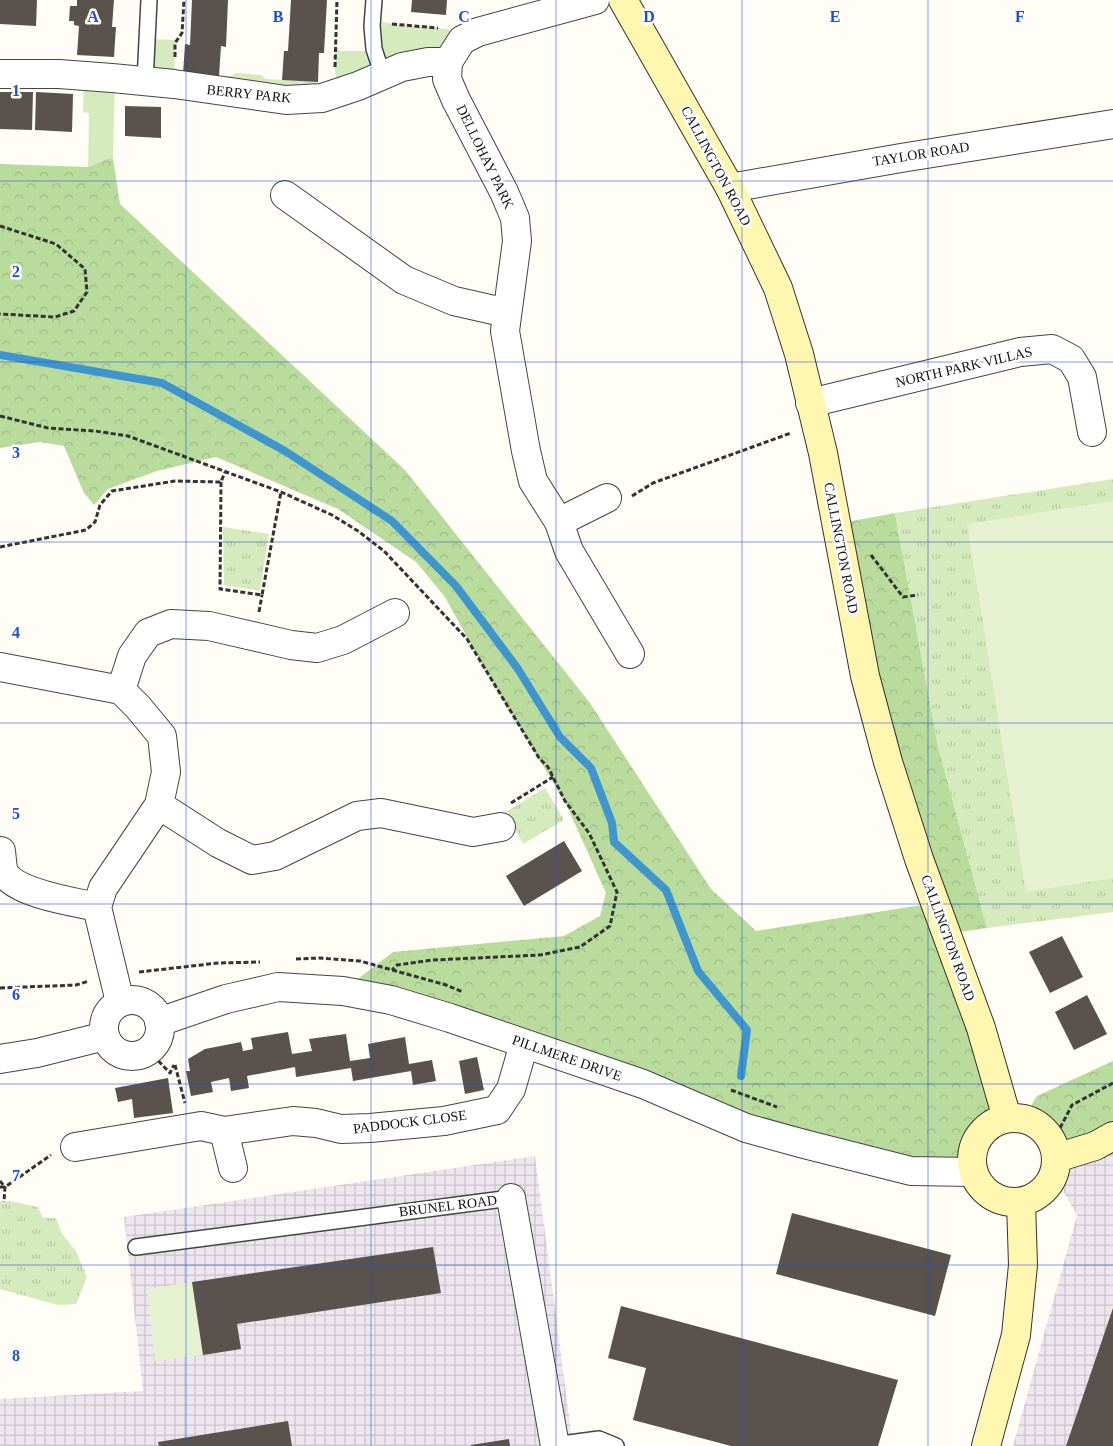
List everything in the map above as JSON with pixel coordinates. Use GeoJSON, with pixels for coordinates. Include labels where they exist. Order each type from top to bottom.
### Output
{"type":"FeatureCollection","features":[{"type":"Feature","properties":{"kind":"main road","name":"CALLINGTON ROAD"},"geometry":{"type":"LineString","coordinates":[[623,0],[730,188],[778,288],[799,354],[823,453],[866,676],[888,762],[919,859],[981,1028],[1007,1118]]}},
{"type":"Feature","properties":{"kind":"main road"},"geometry":{"type":"LineString","coordinates":[[1007,1118],[1023,1119],[1038,1125],[1055,1150],[1054,1175],[1045,1189],[1036,1196],[1021,1202],[1009,1202],[993,1198],[982,1190],[972,1172],[971,1155],[976,1139],[990,1124],[1007,1118]]}},
{"type":"Feature","properties":{"kind":"main road"},"geometry":{"type":"LineString","coordinates":[[1055,1150],[1096,1146],[1113,1136]]}},
{"type":"Feature","properties":{"kind":"main road"},"geometry":{"type":"LineString","coordinates":[[986,1446],[1016,1335],[1023,1265],[1021,1202]]}},
{"type":"Feature","properties":{"kind":"street","name":"BERRY PARK"},"geometry":{"type":"LineString","coordinates":[[0,74],[59,74],[174,84],[286,100],[322,98],[383,76],[402,67],[428,62],[455,51],[478,32],[594,0]]}},
{"type":"Feature","properties":{"kind":"street","name":"DELLOHAY PARK"},"geometry":{"type":"LineString","coordinates":[[455,51],[447,79],[504,192],[515,218],[517,241],[505,331],[526,451],[533,480],[559,522],[569,551],[630,654]]}},
{"type":"Feature","properties":{"kind":"street","name":"TAYLOR ROAD"},"geometry":{"type":"LineString","coordinates":[[730,188],[920,154],[1113,124]]}},
{"type":"Feature","properties":{"kind":"street"},"geometry":{"type":"LineString","coordinates":[[285,195],[404,280],[454,302],[507,313]]}},
{"type":"Feature","properties":{"kind":"street","name":"NORTH PARK VILLAS"},"geometry":{"type":"LineString","coordinates":[[813,414],[1020,352],[1052,348],[1071,359],[1082,377],[1092,432]]}},
{"type":"Feature","properties":{"kind":"street"},"geometry":{"type":"LineString","coordinates":[[559,522],[607,498]]}},
{"type":"Feature","properties":{"kind":"street"},"geometry":{"type":"LineString","coordinates":[[121,690],[132,656],[148,633],[171,624],[209,626],[292,645],[317,648],[343,640],[395,613]]}},
{"type":"Feature","properties":{"kind":"street"},"geometry":{"type":"LineString","coordinates":[[0,667],[121,690],[162,736],[166,772],[159,805],[103,888],[97,907],[120,1002]]}},
{"type":"Feature","properties":{"kind":"street"},"geometry":{"type":"LineString","coordinates":[[159,805],[218,844],[252,860],[276,856],[357,816],[381,814],[472,832],[501,827]]}},
{"type":"Feature","properties":{"kind":"street"},"geometry":{"type":"LineString","coordinates":[[0,849],[6,884],[17,884],[41,895],[97,907]]}},
{"type":"Feature","properties":{"kind":"street","name":"PILLMERE DRIVE"},"geometry":{"type":"LineString","coordinates":[[160,1022],[226,999],[278,987],[343,990],[391,1000],[450,1018],[643,1084],[754,1131],[911,1170],[972,1172]]}},
{"type":"Feature","properties":{"kind":"street"},"geometry":{"type":"LineString","coordinates":[[136,1000],[148,1005],[153,1009],[160,1022],[159,1036],[153,1046],[137,1055],[128,1056],[119,1053],[110,1045],[105,1036],[104,1024],[106,1016],[113,1006],[120,1002],[136,1000]]}},
{"type":"Feature","properties":{"kind":"street"},"geometry":{"type":"LineString","coordinates":[[0,1059],[37,1053],[105,1036]]}},
{"type":"Feature","properties":{"kind":"street","name":"PADDOCK CLOSE"},"geometry":{"type":"LineString","coordinates":[[75,1147],[201,1126],[224,1131],[293,1122],[316,1123],[341,1129],[370,1128],[444,1121],[497,1110],[511,1089],[524,1044]]}},
{"type":"Feature","properties":{"kind":"street"},"geometry":{"type":"LineString","coordinates":[[224,1131],[233,1168]]}},
{"type":"Feature","properties":{"kind":"street","name":"BRUNEL ROAD"},"geometry":{"type":"LineString","coordinates":[[511,1198],[554,1445]]}},
{"type":"Feature","properties":{"kind":"lane"},"geometry":{"type":"LineString","coordinates":[[145,82],[149,0]]}},
{"type":"Feature","properties":{"kind":"lane"},"geometry":{"type":"LineString","coordinates":[[374,0],[372,20],[374,49],[383,76]]}},
{"type":"Feature","properties":{"kind":"lane","name":"BRUNEL ROAD"},"geometry":{"type":"LineString","coordinates":[[136,1247],[511,1198]]}},
{"type":"Feature","properties":{"kind":"lane"},"geometry":{"type":"LineString","coordinates":[[554,1445],[599,1439],[616,1446]]}},
{"type":"Feature","properties":{"kind":"path"},"geometry":{"type":"LineString","coordinates":[[174,84],[175,43],[182,33],[184,0]]}},
{"type":"Feature","properties":{"kind":"path"},"geometry":{"type":"LineString","coordinates":[[336,0],[335,69],[338,92]]}},
{"type":"Feature","properties":{"kind":"path"},"geometry":{"type":"LineString","coordinates":[[372,20],[398,25],[448,29],[455,51]]}},
{"type":"Feature","properties":{"kind":"path"},"geometry":{"type":"LineString","coordinates":[[0,226],[56,244],[85,269],[88,292],[74,311],[55,318],[0,314]]}},
{"type":"Feature","properties":{"kind":"path"},"geometry":{"type":"LineString","coordinates":[[607,498],[622,502],[653,483],[813,414]]}},
{"type":"Feature","properties":{"kind":"path"},"geometry":{"type":"LineString","coordinates":[[0,416],[48,428],[95,431],[128,436],[281,492],[332,515],[358,531],[384,551],[467,639],[539,758],[548,767],[565,802],[589,833],[617,892],[610,926],[580,947],[540,955],[433,960],[397,965],[392,970]]}},
{"type":"Feature","properties":{"kind":"path"},"geometry":{"type":"LineString","coordinates":[[225,472],[221,482],[220,589],[262,595],[281,492]]}},
{"type":"Feature","properties":{"kind":"path"},"geometry":{"type":"LineString","coordinates":[[0,547],[86,530],[95,522],[100,505],[112,490],[175,481],[221,482]]}},
{"type":"Feature","properties":{"kind":"path"},"geometry":{"type":"LineString","coordinates":[[839,539],[857,537],[903,597],[918,595]]}},
{"type":"Feature","properties":{"kind":"path"},"geometry":{"type":"LineString","coordinates":[[501,827],[503,808],[553,777]]}},
{"type":"Feature","properties":{"kind":"path"},"geometry":{"type":"LineString","coordinates":[[0,988],[76,984],[114,976]]}},
{"type":"Feature","properties":{"kind":"path"},"geometry":{"type":"LineString","coordinates":[[148,1050],[170,1073],[175,1065],[191,1128]]}},
{"type":"Feature","properties":{"kind":"path"},"geometry":{"type":"LineString","coordinates":[[1055,1150],[1072,1105],[1113,1083]]}},
{"type":"Feature","properties":{"kind":"path"},"geometry":{"type":"LineString","coordinates":[[0,1187],[5,1187],[56,1151],[75,1147]]}},
{"type":"Feature","properties":{"kind":"path"},"geometry":{"type":"LineString","coordinates":[[0,1181],[5,1187],[4,1202]]}},
{"type":"Feature","properties":{"kind":"shaded area"},"geometry":{"type":"Polygon","coordinates":[[[1113,1136],[1113,1446],[1013,1446],[1077,1215],[1054,1175],[1056,1158],[1113,1136]]]}},
{"type":"Feature","properties":{"kind":"shaded area"},"geometry":{"type":"Polygon","coordinates":[[[535,1156],[573,1446],[0,1446],[0,1399],[143,1391],[124,1217],[535,1156]]]}},
{"type":"Feature","properties":{"kind":"green space"},"geometry":{"type":"Polygon","coordinates":[[[372,20],[398,25],[448,29],[462,40],[338,92],[335,46],[340,51],[374,51],[372,20]]]}},
{"type":"Feature","properties":{"kind":"green space"},"geometry":{"type":"Polygon","coordinates":[[[147,39],[177,40],[175,43],[174,84],[145,82],[147,39]]]}},
{"type":"Feature","properties":{"kind":"green space"},"geometry":{"type":"Polygon","coordinates":[[[236,73],[261,75],[266,79],[318,82],[313,85],[273,86],[219,76],[231,76],[236,73]]]}},
{"type":"Feature","properties":{"kind":"green space"},"geometry":{"type":"Polygon","coordinates":[[[84,76],[115,79],[113,159],[107,159],[88,167],[89,113],[83,112],[84,76]]]}},
{"type":"Feature","properties":{"kind":"green space"},"geometry":{"type":"Polygon","coordinates":[[[107,159],[113,159],[120,204],[405,470],[590,703],[711,889],[756,931],[935,903],[836,524],[895,513],[938,746],[987,928],[946,934],[1007,1118],[989,1126],[978,1137],[972,1152],[972,1172],[911,1171],[355,981],[393,952],[564,936],[600,916],[606,893],[565,802],[485,670],[445,597],[416,562],[338,509],[216,457],[157,471],[108,489],[94,505],[84,493],[64,446],[40,442],[0,448],[0,164],[88,167],[107,159]]]}},
{"type":"Feature","properties":{"kind":"green space"},"geometry":{"type":"Polygon","coordinates":[[[1113,479],[1113,912],[987,928],[938,746],[895,513],[1113,479]]]}},
{"type":"Feature","properties":{"kind":"green space"},"geometry":{"type":"Polygon","coordinates":[[[1113,501],[1113,878],[1026,892],[967,524],[1113,501]]]}},
{"type":"Feature","properties":{"kind":"green space"},"geometry":{"type":"Polygon","coordinates":[[[223,527],[269,534],[260,591],[224,585],[223,527]]]}},
{"type":"Feature","properties":{"kind":"green space"},"geometry":{"type":"Polygon","coordinates":[[[545,788],[564,820],[523,844],[507,811],[545,788]]]}},
{"type":"Feature","properties":{"kind":"green space"},"geometry":{"type":"Polygon","coordinates":[[[1113,1061],[1113,1136],[1056,1158],[1052,1143],[1046,1133],[1023,1119],[1037,1096],[1113,1061]]]}},
{"type":"Feature","properties":{"kind":"green space"},"geometry":{"type":"Polygon","coordinates":[[[9,1201],[38,1207],[43,1218],[56,1218],[62,1234],[76,1251],[87,1277],[76,1304],[58,1305],[0,1289],[0,1202],[9,1201]]]}},
{"type":"Feature","properties":{"kind":"green space"},"geometry":{"type":"Polygon","coordinates":[[[192,1282],[203,1355],[155,1361],[147,1289],[192,1282]]]}},
{"type":"Feature","properties":{"kind":"building"},"geometry":{"type":"Polygon","coordinates":[[[0,0],[37,0],[36,26],[0,24],[0,0]]]}},
{"type":"Feature","properties":{"kind":"building"},"geometry":{"type":"Polygon","coordinates":[[[77,0],[114,0],[112,27],[116,27],[114,57],[77,55],[79,26],[74,25],[74,21],[69,21],[70,6],[77,6],[77,0]]]}},
{"type":"Feature","properties":{"kind":"building"},"geometry":{"type":"Polygon","coordinates":[[[192,0],[228,0],[226,47],[221,46],[219,76],[183,74],[185,44],[190,45],[192,0]]]}},
{"type":"Feature","properties":{"kind":"building"},"geometry":{"type":"Polygon","coordinates":[[[291,0],[327,0],[324,53],[319,53],[318,82],[282,80],[284,51],[288,51],[291,0]]]}},
{"type":"Feature","properties":{"kind":"building"},"geometry":{"type":"Polygon","coordinates":[[[412,0],[447,0],[446,15],[411,12],[412,0]]]}},
{"type":"Feature","properties":{"kind":"building"},"geometry":{"type":"Polygon","coordinates":[[[0,92],[33,92],[32,130],[0,129],[0,92]]]}},
{"type":"Feature","properties":{"kind":"building"},"geometry":{"type":"Polygon","coordinates":[[[36,92],[73,94],[72,132],[35,130],[36,92]]]}},
{"type":"Feature","properties":{"kind":"building"},"geometry":{"type":"Polygon","coordinates":[[[125,106],[161,107],[161,138],[125,136],[125,106]]]}},
{"type":"Feature","properties":{"kind":"building"},"geometry":{"type":"Polygon","coordinates":[[[564,841],[582,871],[524,906],[506,876],[564,841]]]}},
{"type":"Feature","properties":{"kind":"building"},"geometry":{"type":"Polygon","coordinates":[[[1062,936],[1083,977],[1050,993],[1029,952],[1062,936]]]}},
{"type":"Feature","properties":{"kind":"building"},"geometry":{"type":"Polygon","coordinates":[[[1087,995],[1107,1034],[1074,1050],[1055,1012],[1087,995]]]}},
{"type":"Feature","properties":{"kind":"building"},"geometry":{"type":"Polygon","coordinates":[[[288,1032],[292,1054],[312,1051],[309,1039],[346,1034],[350,1061],[370,1058],[368,1044],[405,1037],[409,1064],[432,1060],[436,1081],[413,1085],[411,1071],[353,1081],[351,1068],[296,1077],[295,1067],[247,1076],[249,1088],[231,1091],[229,1078],[211,1082],[213,1092],[191,1096],[186,1071],[190,1071],[188,1059],[205,1049],[241,1042],[243,1051],[253,1049],[251,1038],[288,1032]]]}},
{"type":"Feature","properties":{"kind":"building"},"geometry":{"type":"Polygon","coordinates":[[[477,1057],[484,1090],[465,1094],[459,1061],[477,1057]]]}},
{"type":"Feature","properties":{"kind":"building"},"geometry":{"type":"Polygon","coordinates":[[[168,1078],[173,1113],[134,1118],[132,1099],[118,1102],[115,1088],[168,1078]]]}},
{"type":"Feature","properties":{"kind":"building"},"geometry":{"type":"Polygon","coordinates":[[[792,1213],[951,1255],[935,1316],[776,1274],[792,1213]]]}},
{"type":"Feature","properties":{"kind":"building"},"geometry":{"type":"Polygon","coordinates":[[[433,1247],[441,1293],[237,1324],[241,1349],[203,1355],[192,1282],[433,1247]]]}},
{"type":"Feature","properties":{"kind":"building"},"geometry":{"type":"Polygon","coordinates":[[[621,1306],[898,1380],[878,1446],[731,1446],[633,1420],[646,1368],[608,1358],[621,1306]]]}},
{"type":"Feature","properties":{"kind":"building"},"geometry":{"type":"Polygon","coordinates":[[[1113,1308],[1113,1446],[1066,1446],[1113,1308]]]}},
{"type":"Feature","properties":{"kind":"building"},"geometry":{"type":"Polygon","coordinates":[[[288,1421],[292,1446],[159,1446],[158,1442],[288,1421]]]}},
{"type":"Feature","properties":{"kind":"building"},"geometry":{"type":"Polygon","coordinates":[[[509,1439],[510,1446],[471,1446],[471,1445],[509,1439]]]}},
{"type":"Feature","properties":{"kind":"waterway"},"geometry":{"type":"LineString","coordinates":[[0,355],[162,383],[285,451],[392,521],[456,586],[518,669],[560,737],[591,768],[612,823],[614,842],[666,890],[698,971],[747,1030],[741,1076]]}}]}
